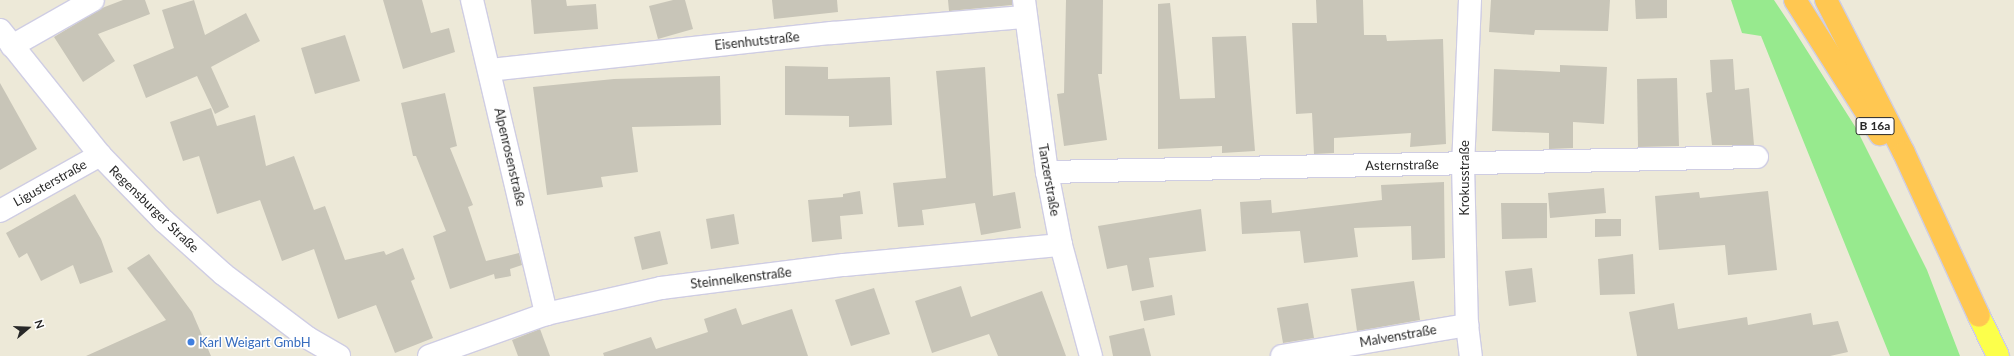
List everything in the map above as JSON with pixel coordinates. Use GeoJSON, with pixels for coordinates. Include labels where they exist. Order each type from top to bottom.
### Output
{"type":"FeatureCollection","features":[{"type":"Feature","properties":{"kind":"highway","name":"B 16a"},"geometry":{"type":"LineString","coordinates":[[1795,0],[1893,156],[1950,256]]}},
{"type":"Feature","properties":{"kind":"highway","name":"B 16a"},"geometry":{"type":"LineString","coordinates":[[1819,0],[1852,51],[1904,153],[1950,256],[1979,316]]}},
{"type":"Feature","properties":{"kind":"highway"},"geometry":{"type":"LineString","coordinates":[[1826,0],[1852,51]]}},
{"type":"Feature","properties":{"kind":"main road","name":"B 16a"},"geometry":{"type":"LineString","coordinates":[[1979,316],[1998,356]]}},
{"type":"Feature","properties":{"kind":"street"},"geometry":{"type":"LineString","coordinates":[[6,38],[93,0]]}},
{"type":"Feature","properties":{"kind":"street","name":"Alpenrosenstraße"},"geometry":{"type":"LineString","coordinates":[[472,0],[490,70],[546,314]]}},
{"type":"Feature","properties":{"kind":"street","name":"Krokusstraße"},"geometry":{"type":"LineString","coordinates":[[1470,0],[1463,164],[1467,325],[1472,356]]}},
{"type":"Feature","properties":{"kind":"street","name":"Eisenhutstraße"},"geometry":{"type":"LineString","coordinates":[[490,70],[832,33],[1024,8]]}},
{"type":"Feature","properties":{"kind":"street","name":"Tanzerstraße"},"geometry":{"type":"LineString","coordinates":[[1024,8],[1047,172],[1061,245],[1091,356]]}},
{"type":"Feature","properties":{"kind":"street","name":"Regensburger Straße"},"geometry":{"type":"LineString","coordinates":[[6,38],[100,155],[223,274],[308,338],[339,356]]}},
{"type":"Feature","properties":{"kind":"street","name":"Ligusterstraße"},"geometry":{"type":"LineString","coordinates":[[0,211],[100,155]]}},
{"type":"Feature","properties":{"kind":"street","name":"Asternstraße"},"geometry":{"type":"LineString","coordinates":[[1047,172],[1757,157]]}},
{"type":"Feature","properties":{"kind":"street","name":"Steinnelkenstraße"},"geometry":{"type":"LineString","coordinates":[[429,356],[546,314],[661,288],[844,265],[1061,245]]}},
{"type":"Feature","properties":{"kind":"street","name":"Malvenstraße"},"geometry":{"type":"LineString","coordinates":[[1282,356],[1467,325]]}},
{"type":"Feature","properties":{"kind":"green space"},"geometry":{"type":"Polygon","coordinates":[[[1731,0],[1774,0],[1792,27],[1856,128],[1927,270],[1960,356],[1890,356],[1761,36],[1742,33],[1731,0]]]}},
{"type":"Feature","properties":{"kind":"building"},"geometry":{"type":"Polygon","coordinates":[[[123,0],[145,0],[150,14],[98,34],[115,61],[83,82],[54,37],[102,8],[123,0]]]}},
{"type":"Feature","properties":{"kind":"building"},"geometry":{"type":"Polygon","coordinates":[[[194,0],[205,35],[246,13],[260,41],[211,67],[229,107],[215,114],[197,76],[146,98],[133,65],[174,48],[162,10],[194,0]]]}},
{"type":"Feature","properties":{"kind":"building"},"geometry":{"type":"Polygon","coordinates":[[[383,0],[422,0],[431,33],[449,28],[455,52],[403,69],[383,0]]]}},
{"type":"Feature","properties":{"kind":"building"},"geometry":{"type":"Polygon","coordinates":[[[531,0],[566,0],[567,6],[596,4],[598,29],[534,34],[531,0]]]}},
{"type":"Feature","properties":{"kind":"building"},"geometry":{"type":"Polygon","coordinates":[[[673,0],[685,0],[693,29],[658,39],[649,6],[673,0]]]}},
{"type":"Feature","properties":{"kind":"building"},"geometry":{"type":"Polygon","coordinates":[[[772,0],[837,0],[838,12],[774,19],[772,0]]]}},
{"type":"Feature","properties":{"kind":"building"},"geometry":{"type":"Polygon","coordinates":[[[948,0],[1012,0],[1012,5],[949,11],[948,0]]]}},
{"type":"Feature","properties":{"kind":"building"},"geometry":{"type":"Polygon","coordinates":[[[1066,0],[1103,0],[1102,74],[1098,74],[1107,140],[1064,146],[1057,94],[1064,93],[1066,0]]]}},
{"type":"Feature","properties":{"kind":"building"},"geometry":{"type":"Polygon","coordinates":[[[1316,0],[1363,0],[1364,35],[1386,35],[1387,41],[1443,39],[1446,144],[1410,147],[1411,133],[1334,138],[1334,153],[1314,154],[1312,113],[1296,114],[1292,23],[1317,23],[1316,0]]]}},
{"type":"Feature","properties":{"kind":"building"},"geometry":{"type":"Polygon","coordinates":[[[1491,0],[1610,0],[1608,31],[1535,30],[1534,35],[1489,32],[1491,0]]]}},
{"type":"Feature","properties":{"kind":"building"},"geometry":{"type":"Polygon","coordinates":[[[1635,0],[1667,0],[1667,18],[1636,19],[1635,0]]]}},
{"type":"Feature","properties":{"kind":"building"},"geometry":{"type":"Polygon","coordinates":[[[1170,3],[1180,99],[1215,98],[1212,37],[1246,36],[1255,151],[1222,153],[1222,146],[1158,149],[1158,4],[1170,3]]]}},
{"type":"Feature","properties":{"kind":"building"},"geometry":{"type":"Polygon","coordinates":[[[345,35],[360,81],[315,94],[301,48],[345,35]]]}},
{"type":"Feature","properties":{"kind":"building"},"geometry":{"type":"Polygon","coordinates":[[[1733,59],[1735,90],[1749,88],[1754,145],[1712,145],[1706,93],[1712,92],[1710,60],[1733,59]]]}},
{"type":"Feature","properties":{"kind":"building"},"geometry":{"type":"Polygon","coordinates":[[[1560,65],[1607,67],[1604,124],[1573,122],[1573,148],[1549,149],[1549,133],[1492,131],[1494,69],[1560,72],[1560,65]]]}},
{"type":"Feature","properties":{"kind":"building"},"geometry":{"type":"Polygon","coordinates":[[[785,66],[828,67],[828,79],[890,77],[892,125],[849,127],[849,116],[785,115],[785,66]]]}},
{"type":"Feature","properties":{"kind":"building"},"geometry":{"type":"Polygon","coordinates":[[[985,67],[993,196],[1015,192],[1021,228],[981,235],[975,203],[922,210],[924,225],[898,227],[893,183],[946,178],[936,71],[985,67]]]}},
{"type":"Feature","properties":{"kind":"building"},"geometry":{"type":"Polygon","coordinates":[[[720,76],[721,125],[632,127],[638,172],[601,177],[603,187],[547,195],[533,87],[614,79],[720,76]]]}},
{"type":"Feature","properties":{"kind":"building"},"geometry":{"type":"Polygon","coordinates":[[[1677,78],[1679,146],[1638,147],[1637,79],[1677,78]]]}},
{"type":"Feature","properties":{"kind":"building"},"geometry":{"type":"Polygon","coordinates":[[[0,83],[37,149],[0,170],[0,83]]]}},
{"type":"Feature","properties":{"kind":"building"},"geometry":{"type":"Polygon","coordinates":[[[445,93],[457,146],[450,148],[473,205],[468,207],[486,261],[519,253],[522,265],[510,269],[511,276],[495,279],[494,274],[450,289],[433,236],[446,231],[416,156],[413,156],[401,103],[445,93]]]}},
{"type":"Feature","properties":{"kind":"building"},"geometry":{"type":"Polygon","coordinates":[[[211,108],[217,126],[255,115],[266,166],[294,156],[314,210],[325,206],[345,260],[384,251],[386,255],[403,248],[415,279],[411,281],[433,338],[395,353],[376,305],[338,319],[314,249],[282,261],[260,200],[217,214],[199,156],[183,161],[170,122],[211,108]]]}},
{"type":"Feature","properties":{"kind":"building"},"geometry":{"type":"Polygon","coordinates":[[[1444,182],[1445,258],[1412,260],[1411,226],[1354,228],[1358,257],[1304,263],[1300,231],[1242,234],[1240,202],[1271,200],[1272,213],[1382,200],[1381,185],[1444,182]]]}},
{"type":"Feature","properties":{"kind":"building"},"geometry":{"type":"Polygon","coordinates":[[[1604,188],[1606,213],[1550,218],[1548,193],[1604,188]]]}},
{"type":"Feature","properties":{"kind":"building"},"geometry":{"type":"Polygon","coordinates":[[[860,191],[863,214],[840,216],[842,239],[812,242],[808,200],[843,197],[843,194],[860,191]]]}},
{"type":"Feature","properties":{"kind":"building"},"geometry":{"type":"Polygon","coordinates":[[[1768,191],[1777,270],[1728,275],[1725,245],[1659,250],[1655,196],[1699,192],[1700,198],[1768,191]]]}},
{"type":"Feature","properties":{"kind":"building"},"geometry":{"type":"Polygon","coordinates":[[[75,194],[101,239],[113,272],[80,284],[73,265],[41,281],[27,253],[19,258],[6,233],[75,194]]]}},
{"type":"Feature","properties":{"kind":"building"},"geometry":{"type":"Polygon","coordinates":[[[1501,203],[1547,203],[1547,238],[1502,239],[1501,203]]]}},
{"type":"Feature","properties":{"kind":"building"},"geometry":{"type":"Polygon","coordinates":[[[1201,209],[1206,251],[1149,258],[1154,287],[1132,291],[1127,265],[1107,269],[1098,226],[1201,209]]]}},
{"type":"Feature","properties":{"kind":"building"},"geometry":{"type":"Polygon","coordinates":[[[734,214],[739,244],[711,249],[706,219],[734,214]]]}},
{"type":"Feature","properties":{"kind":"building"},"geometry":{"type":"Polygon","coordinates":[[[1595,219],[1621,219],[1621,236],[1595,237],[1595,219]]]}},
{"type":"Feature","properties":{"kind":"building"},"geometry":{"type":"Polygon","coordinates":[[[660,231],[668,264],[642,270],[634,237],[660,231]]]}},
{"type":"Feature","properties":{"kind":"building"},"geometry":{"type":"Polygon","coordinates":[[[149,254],[192,312],[211,356],[86,356],[166,320],[127,268],[149,254]]]}},
{"type":"Feature","properties":{"kind":"building"},"geometry":{"type":"Polygon","coordinates":[[[1633,254],[1635,294],[1600,295],[1598,259],[1633,254]]]}},
{"type":"Feature","properties":{"kind":"building"},"geometry":{"type":"Polygon","coordinates":[[[1532,268],[1536,302],[1509,306],[1505,271],[1532,268]]]}},
{"type":"Feature","properties":{"kind":"building"},"geometry":{"type":"Polygon","coordinates":[[[1414,281],[1420,320],[1357,331],[1351,289],[1414,281]]]}},
{"type":"Feature","properties":{"kind":"building"},"geometry":{"type":"Polygon","coordinates":[[[961,286],[971,317],[1042,291],[1066,356],[998,356],[989,334],[932,353],[915,301],[961,286]]]}},
{"type":"Feature","properties":{"kind":"building"},"geometry":{"type":"Polygon","coordinates":[[[874,288],[890,334],[851,346],[835,300],[874,288]]]}},
{"type":"Feature","properties":{"kind":"building"},"geometry":{"type":"Polygon","coordinates":[[[1172,295],[1175,315],[1144,321],[1140,301],[1172,295]]]}},
{"type":"Feature","properties":{"kind":"building"},"geometry":{"type":"Polygon","coordinates":[[[1308,303],[1314,338],[1283,343],[1277,308],[1308,303]]]}},
{"type":"Feature","properties":{"kind":"building"},"geometry":{"type":"Polygon","coordinates":[[[1674,303],[1678,329],[1747,317],[1748,325],[1811,313],[1813,325],[1838,321],[1848,352],[1830,356],[1637,356],[1629,312],[1674,303]]]}},
{"type":"Feature","properties":{"kind":"building"},"geometry":{"type":"Polygon","coordinates":[[[736,308],[742,325],[792,309],[808,356],[604,356],[603,353],[651,337],[656,349],[708,332],[704,319],[736,308]]]}},
{"type":"Feature","properties":{"kind":"building"},"geometry":{"type":"Polygon","coordinates":[[[1144,328],[1151,356],[1113,356],[1109,336],[1144,328]]]}},
{"type":"Feature","properties":{"kind":"building"},"geometry":{"type":"Polygon","coordinates":[[[540,329],[550,356],[518,356],[512,340],[540,329]]]}},
{"type":"Feature","properties":{"kind":"place","name":"Karl Weigart GmbH"},"geometry":{"type":"Point","coordinates":[191,342]}}]}
